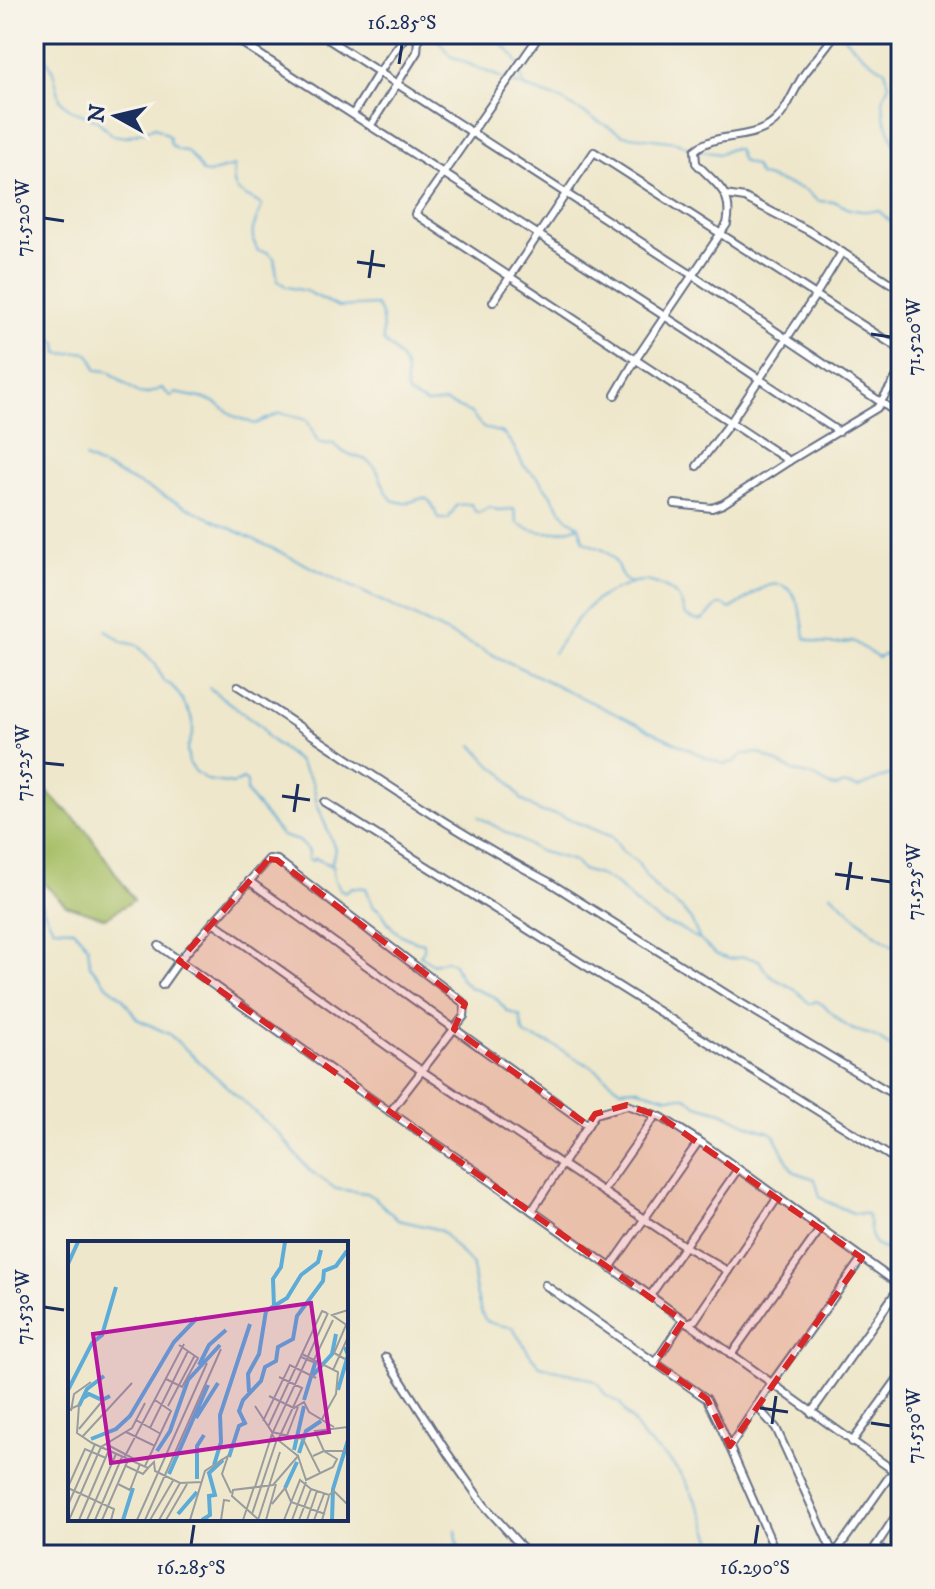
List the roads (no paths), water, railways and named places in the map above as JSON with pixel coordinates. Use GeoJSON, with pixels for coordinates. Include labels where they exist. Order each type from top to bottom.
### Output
{"type":"FeatureCollection","features":[{"type":"Feature","properties":{"kind":"street"},"geometry":{"type":"LineString","coordinates":[[228,34],[759,377],[839,432]]}},
{"type":"Feature","properties":{"kind":"street"},"geometry":{"type":"LineString","coordinates":[[320,34],[692,275],[897,413],[901,407]]}},
{"type":"Feature","properties":{"kind":"street"},"geometry":{"type":"LineString","coordinates":[[353,114],[408,34],[418,40],[417,52],[371,125]]}},
{"type":"Feature","properties":{"kind":"street"},"geometry":{"type":"LineString","coordinates":[[615,395],[727,224],[730,205],[713,179],[696,163],[695,150],[711,141],[745,136],[774,123],[805,72],[835,34]]}},
{"type":"Feature","properties":{"kind":"street"},"geometry":{"type":"LineString","coordinates":[[539,36],[415,214],[789,461]]}},
{"type":"Feature","properties":{"kind":"street"},"geometry":{"type":"LineString","coordinates":[[493,302],[594,152],[901,350]]}},
{"type":"Feature","properties":{"kind":"street"},"geometry":{"type":"LineString","coordinates":[[725,195],[745,198],[809,231],[901,290]]}},
{"type":"Feature","properties":{"kind":"street"},"geometry":{"type":"LineString","coordinates":[[697,466],[730,423],[842,252]]}},
{"type":"Feature","properties":{"kind":"street"},"geometry":{"type":"LineString","coordinates":[[675,504],[712,508],[723,504],[877,408],[901,370]]}},
{"type":"Feature","properties":{"kind":"street"},"geometry":{"type":"LineString","coordinates":[[238,686],[411,801],[549,882],[901,1099]]}},
{"type":"Feature","properties":{"kind":"street"},"geometry":{"type":"LineString","coordinates":[[324,802],[901,1163]]}},
{"type":"Feature","properties":{"kind":"street"},"geometry":{"type":"LineString","coordinates":[[162,985],[179,961],[269,859],[277,860],[465,1004],[464,1016],[390,1112]]}},
{"type":"Feature","properties":{"kind":"street"},"geometry":{"type":"LineString","coordinates":[[249,881],[588,1125]]}},
{"type":"Feature","properties":{"kind":"street"},"geometry":{"type":"LineString","coordinates":[[213,922],[422,1071],[685,1246],[728,1271]]}},
{"type":"Feature","properties":{"kind":"street"},"geometry":{"type":"LineString","coordinates":[[159,946],[901,1476]]}},
{"type":"Feature","properties":{"kind":"street"},"geometry":{"type":"LineString","coordinates":[[532,1211],[595,1114],[627,1105],[656,1115],[699,1141],[821,1228],[901,1286],[811,1413]]}},
{"type":"Feature","properties":{"kind":"street"},"geometry":{"type":"LineString","coordinates":[[603,1191],[656,1115]]}},
{"type":"Feature","properties":{"kind":"street"},"geometry":{"type":"LineString","coordinates":[[610,1268],[699,1141]]}},
{"type":"Feature","properties":{"kind":"street"},"geometry":{"type":"LineString","coordinates":[[650,1296],[738,1169]]}},
{"type":"Feature","properties":{"kind":"street"},"geometry":{"type":"LineString","coordinates":[[655,1363],[682,1322],[695,1320],[778,1197]]}},
{"type":"Feature","properties":{"kind":"street"},"geometry":{"type":"LineString","coordinates":[[731,1355],[821,1228]]}},
{"type":"Feature","properties":{"kind":"street"},"geometry":{"type":"LineString","coordinates":[[730,1446],[862,1258]]}},
{"type":"Feature","properties":{"kind":"street"},"geometry":{"type":"LineString","coordinates":[[545,1285],[707,1399],[777,1555]]}},
{"type":"Feature","properties":{"kind":"street"},"geometry":{"type":"LineString","coordinates":[[386,1357],[484,1505],[529,1555]]}},
{"type":"Feature","properties":{"kind":"street"},"geometry":{"type":"LineString","coordinates":[[852,1442],[901,1374]]}},
{"type":"Feature","properties":{"kind":"street"},"geometry":{"type":"LineString","coordinates":[[756,1406],[776,1428],[834,1555]]}},
{"type":"Feature","properties":{"kind":"street"},"geometry":{"type":"LineString","coordinates":[[834,1555],[901,1460]]}},
{"type":"Feature","properties":{"kind":"street"},"geometry":{"type":"LineString","coordinates":[[870,1555],[901,1508]]}},
{"type":"Feature","properties":{"kind":"street"},"geometry":{"type":"LineString","coordinates":[[876,1546],[892,1555]]}},
{"type":"Feature","properties":{"kind":"waterway"},"geometry":{"type":"LineString","coordinates":[[434,34],[450,56],[504,79]]}},
{"type":"Feature","properties":{"kind":"waterway"},"geometry":{"type":"LineString","coordinates":[[492,34],[517,63]]}},
{"type":"Feature","properties":{"kind":"waterway"},"geometry":{"type":"LineString","coordinates":[[840,34],[885,70],[889,84],[883,99],[884,116],[901,153]]}},
{"type":"Feature","properties":{"kind":"waterway"},"geometry":{"type":"LineString","coordinates":[[34,44],[53,71],[60,99],[65,105],[97,120],[112,135],[126,137],[155,127],[169,136],[171,145],[187,151],[202,172],[234,166],[236,188],[262,205],[253,237],[258,251],[267,252],[274,258],[278,281],[338,307],[376,305],[382,318],[383,341],[404,364],[408,394],[427,404],[445,402],[471,413],[483,428],[503,433],[524,466],[539,479],[568,519],[579,526],[584,542],[610,555],[625,580],[631,583],[647,581],[666,588],[678,597],[685,615],[696,620],[704,619],[718,605],[730,609],[761,589],[782,586],[790,590],[795,598],[805,638],[829,644],[853,641],[878,658],[885,654],[893,667],[901,671]]}},
{"type":"Feature","properties":{"kind":"waterway"},"geometry":{"type":"LineString","coordinates":[[519,69],[527,89]]}},
{"type":"Feature","properties":{"kind":"waterway"},"geometry":{"type":"LineString","coordinates":[[510,82],[559,99],[623,135],[676,142],[694,150]]}},
{"type":"Feature","properties":{"kind":"waterway"},"geometry":{"type":"LineString","coordinates":[[700,151],[720,154],[737,149],[742,161],[754,166],[759,175],[805,190],[818,201],[836,202],[861,211],[879,211],[891,222],[901,223]]}},
{"type":"Feature","properties":{"kind":"waterway"},"geometry":{"type":"LineString","coordinates":[[34,336],[44,335],[52,339],[57,343],[58,353],[87,353],[96,370],[108,371],[138,393],[147,394],[162,388],[171,397],[175,393],[206,399],[255,424],[280,413],[307,420],[318,442],[333,443],[343,452],[366,460],[376,468],[392,500],[405,503],[427,499],[439,519],[448,519],[457,505],[471,504],[478,513],[490,507],[514,509],[517,523],[539,531],[554,532],[577,527]]}},
{"type":"Feature","properties":{"kind":"waterway"},"geometry":{"type":"LineString","coordinates":[[85,458],[707,758],[724,764],[734,762],[743,754],[759,753],[796,772],[837,787],[844,784],[858,788],[888,775],[901,778]]}},
{"type":"Feature","properties":{"kind":"waterway"},"geometry":{"type":"LineString","coordinates":[[553,653],[590,605],[606,594],[631,584]]}},
{"type":"Feature","properties":{"kind":"waterway"},"geometry":{"type":"LineString","coordinates":[[106,630],[123,642],[137,645],[156,665],[163,681],[180,696],[193,720],[187,750],[189,763],[196,772],[207,780],[233,784],[243,779],[247,782],[247,792],[251,798],[282,836],[299,841],[309,851],[308,859],[312,861],[315,858],[334,867]]}},
{"type":"Feature","properties":{"kind":"waterway"},"geometry":{"type":"LineString","coordinates":[[209,688],[261,726],[267,737],[299,762],[313,783],[317,804],[335,849],[332,862],[334,879],[340,889],[345,892],[352,887],[366,888],[373,906],[393,929],[424,943],[420,955],[433,964],[447,960],[454,964],[469,987],[495,997],[507,1011],[520,1016],[523,1032],[527,1036],[551,1044],[595,1069],[621,1089],[635,1088],[667,1097],[686,1097],[697,1105],[722,1112],[774,1135],[791,1168],[815,1179],[820,1197],[853,1213],[867,1214],[873,1240],[879,1247],[885,1249],[896,1244]]}},
{"type":"Feature","properties":{"kind":"waterway"},"geometry":{"type":"LineString","coordinates":[[473,745],[504,775],[522,800],[540,812],[559,815],[612,837],[623,852],[638,863],[659,892],[682,909],[700,940]]}},
{"type":"Feature","properties":{"kind":"waterway"},"geometry":{"type":"LineString","coordinates":[[479,817],[539,851],[574,861],[582,870],[616,884],[644,911],[701,941],[717,955],[729,959],[743,957],[759,960],[771,976],[797,991],[810,1004],[820,1003],[851,1028],[901,1051]]}},
{"type":"Feature","properties":{"kind":"waterway"},"geometry":{"type":"LineString","coordinates":[[34,891],[53,928],[73,929],[88,946],[90,965],[122,997],[137,1019],[169,1034],[281,1136],[309,1170],[336,1189],[366,1193],[398,1220],[443,1232],[473,1265],[479,1304],[487,1321],[512,1327],[540,1366],[591,1379],[599,1384],[605,1395],[621,1404],[642,1437],[670,1461],[685,1480],[718,1555]]}},
{"type":"Feature","properties":{"kind":"waterway"},"geometry":{"type":"LineString","coordinates":[[830,893],[874,933],[901,951]]}},
{"type":"Feature","properties":{"kind":"waterway"},"geometry":{"type":"LineString","coordinates":[[456,1530],[458,1549],[463,1555]]}},
{"type":"Feature","properties":{"kind":"waterway"},"geometry":{"type":"LineString","coordinates":[[312,1551],[315,1555]]}}]}
